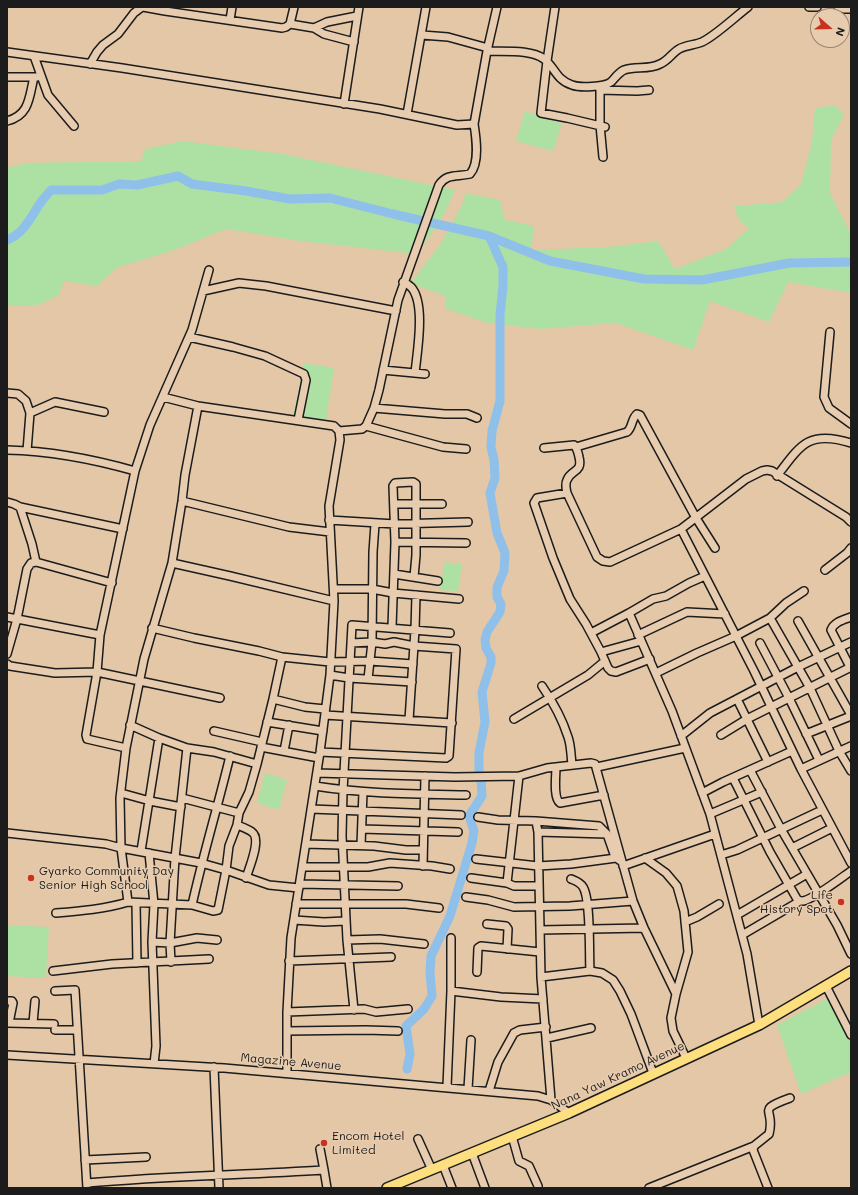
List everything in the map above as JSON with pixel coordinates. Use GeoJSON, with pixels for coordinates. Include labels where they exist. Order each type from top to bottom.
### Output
{"type":"FeatureCollection","features":[{"type":"Feature","properties":{"kind":"main road","name":"Nana Yaw Kramo Avenue"},"geometry":{"type":"LineString","coordinates":[[387,1188],[568,1113],[759,1025],[851,971]]}},
{"type":"Feature","properties":{"kind":"street"},"geometry":{"type":"LineString","coordinates":[[90,64],[103,45],[118,34],[134,13],[142,7],[165,9],[282,28],[290,24],[314,28],[324,34],[354,42]]}},
{"type":"Feature","properties":{"kind":"street"},"geometry":{"type":"LineString","coordinates":[[230,20],[232,7]]}},
{"type":"Feature","properties":{"kind":"street"},"geometry":{"type":"LineString","coordinates":[[290,24],[294,7]]}},
{"type":"Feature","properties":{"kind":"street"},"geometry":{"type":"LineString","coordinates":[[344,104],[358,7]]}},
{"type":"Feature","properties":{"kind":"street"},"geometry":{"type":"LineString","coordinates":[[407,114],[426,7]]}},
{"type":"Feature","properties":{"kind":"street"},"geometry":{"type":"LineString","coordinates":[[339,431],[362,429],[366,426],[374,408],[403,282],[439,185],[449,176],[464,175],[472,172],[477,145],[474,124],[497,7]]}},
{"type":"Feature","properties":{"kind":"street"},"geometry":{"type":"LineString","coordinates":[[555,7],[540,113],[602,126]]}},
{"type":"Feature","properties":{"kind":"street"},"geometry":{"type":"LineString","coordinates":[[736,16],[737,7]]}},
{"type":"Feature","properties":{"kind":"street"},"geometry":{"type":"LineString","coordinates":[[600,88],[609,83],[624,70],[648,68],[663,63],[676,50],[702,42],[748,7]]}},
{"type":"Feature","properties":{"kind":"street"},"geometry":{"type":"LineString","coordinates":[[809,7],[817,7]]}},
{"type":"Feature","properties":{"kind":"street"},"geometry":{"type":"LineString","coordinates":[[838,7],[851,9]]}},
{"type":"Feature","properties":{"kind":"street"},"geometry":{"type":"LineString","coordinates":[[314,28],[327,22],[357,16]]}},
{"type":"Feature","properties":{"kind":"street"},"geometry":{"type":"LineString","coordinates":[[476,44],[491,34]]}},
{"type":"Feature","properties":{"kind":"street"},"geometry":{"type":"LineString","coordinates":[[422,35],[448,38],[476,44],[488,50],[536,55],[547,61],[556,75],[573,85],[637,91],[649,90]]}},
{"type":"Feature","properties":{"kind":"street"},"geometry":{"type":"LineString","coordinates":[[7,52],[407,114],[457,125],[474,124]]}},
{"type":"Feature","properties":{"kind":"street"},"geometry":{"type":"LineString","coordinates":[[34,56],[38,77],[51,99],[74,126]]}},
{"type":"Feature","properties":{"kind":"street"},"geometry":{"type":"LineString","coordinates":[[7,77],[38,77]]}},
{"type":"Feature","properties":{"kind":"street"},"geometry":{"type":"LineString","coordinates":[[7,121],[14,119],[26,110],[38,77]]}},
{"type":"Feature","properties":{"kind":"street"},"geometry":{"type":"LineString","coordinates":[[600,88],[604,158]]}},
{"type":"Feature","properties":{"kind":"street"},"geometry":{"type":"LineString","coordinates":[[126,748],[87,739],[97,672],[100,635],[135,471],[150,425],[189,337],[209,270]]}},
{"type":"Feature","properties":{"kind":"street"},"geometry":{"type":"LineString","coordinates":[[403,282],[412,287],[417,300],[420,333],[415,373]]}},
{"type":"Feature","properties":{"kind":"street"},"geometry":{"type":"LineString","coordinates":[[203,291],[239,283],[396,311]]}},
{"type":"Feature","properties":{"kind":"street"},"geometry":{"type":"LineString","coordinates":[[830,332],[824,397],[828,408],[851,424]]}},
{"type":"Feature","properties":{"kind":"street"},"geometry":{"type":"LineString","coordinates":[[189,337],[234,347],[264,356],[304,374],[306,380],[298,420]]}},
{"type":"Feature","properties":{"kind":"street"},"geometry":{"type":"LineString","coordinates":[[383,370],[425,374]]}},
{"type":"Feature","properties":{"kind":"street"},"geometry":{"type":"LineString","coordinates":[[7,393],[18,394],[26,401],[30,413],[26,451]]}},
{"type":"Feature","properties":{"kind":"street"},"geometry":{"type":"LineString","coordinates":[[163,397],[198,406],[334,426],[339,431],[340,440],[329,506],[334,589],[330,675],[320,755],[296,904],[289,961],[287,1012],[288,1073]]}},
{"type":"Feature","properties":{"kind":"street"},"geometry":{"type":"LineString","coordinates":[[30,413],[55,402],[104,412]]}},
{"type":"Feature","properties":{"kind":"street"},"geometry":{"type":"LineString","coordinates":[[137,963],[132,903],[121,848],[121,792],[126,748],[144,659],[172,563],[182,501],[184,475],[198,406]]}},
{"type":"Feature","properties":{"kind":"street"},"geometry":{"type":"LineString","coordinates":[[374,408],[445,414],[467,414],[477,418]]}},
{"type":"Feature","properties":{"kind":"street"},"geometry":{"type":"LineString","coordinates":[[544,448],[574,445],[576,447],[627,432],[630,430],[634,416],[637,414],[640,415],[696,518],[715,548]]}},
{"type":"Feature","properties":{"kind":"street"},"geometry":{"type":"LineString","coordinates":[[366,426],[443,447],[466,449]]}},
{"type":"Feature","properties":{"kind":"street"},"geometry":{"type":"LineString","coordinates":[[777,476],[793,455],[813,439],[837,439],[851,443]]}},
{"type":"Feature","properties":{"kind":"street"},"geometry":{"type":"LineString","coordinates":[[576,447],[580,465],[579,468],[566,481],[568,493],[597,557],[603,561],[610,562],[681,529],[746,479],[767,470],[772,471],[777,476],[846,517],[851,522]]}},
{"type":"Feature","properties":{"kind":"street"},"geometry":{"type":"LineString","coordinates":[[7,450],[68,456],[111,464],[135,471]]}},
{"type":"Feature","properties":{"kind":"street"},"geometry":{"type":"LineString","coordinates":[[392,627],[395,542],[393,486],[395,483],[415,482],[416,555],[414,577]]}},
{"type":"Feature","properties":{"kind":"street"},"geometry":{"type":"LineString","coordinates":[[568,493],[537,498],[534,503],[570,599],[591,633],[608,668],[611,671],[616,672],[650,658]]}},
{"type":"Feature","properties":{"kind":"street"},"geometry":{"type":"LineString","coordinates":[[182,501],[288,527],[330,532]]}},
{"type":"Feature","properties":{"kind":"street"},"geometry":{"type":"LineString","coordinates":[[7,502],[20,507],[123,529]]}},
{"type":"Feature","properties":{"kind":"street"},"geometry":{"type":"LineString","coordinates":[[394,504],[442,504]]}},
{"type":"Feature","properties":{"kind":"street"},"geometry":{"type":"LineString","coordinates":[[20,507],[36,562]]}},
{"type":"Feature","properties":{"kind":"street"},"geometry":{"type":"LineString","coordinates":[[329,520],[375,524],[415,525],[468,522]]}},
{"type":"Feature","properties":{"kind":"street"},"geometry":{"type":"LineString","coordinates":[[368,679],[372,642],[371,626],[375,524]]}},
{"type":"Feature","properties":{"kind":"street"},"geometry":{"type":"LineString","coordinates":[[681,529],[725,614],[822,810],[832,828],[848,849],[851,863]]}},
{"type":"Feature","properties":{"kind":"street"},"geometry":{"type":"LineString","coordinates":[[395,542],[466,543]]}},
{"type":"Feature","properties":{"kind":"street"},"geometry":{"type":"LineString","coordinates":[[825,570],[847,553],[851,548]]}},
{"type":"Feature","properties":{"kind":"street"},"geometry":{"type":"LineString","coordinates":[[7,654],[17,619],[27,569],[31,563],[36,562],[112,583]]}},
{"type":"Feature","properties":{"kind":"street"},"geometry":{"type":"LineString","coordinates":[[172,563],[334,601]]}},
{"type":"Feature","properties":{"kind":"street"},"geometry":{"type":"LineString","coordinates":[[394,574],[438,581]]}},
{"type":"Feature","properties":{"kind":"street"},"geometry":{"type":"LineString","coordinates":[[591,633],[653,599],[666,596],[705,576]]}},
{"type":"Feature","properties":{"kind":"street"},"geometry":{"type":"LineString","coordinates":[[334,589],[372,589],[393,593],[458,598]]}},
{"type":"Feature","properties":{"kind":"street"},"geometry":{"type":"LineString","coordinates":[[656,673],[736,636],[770,618],[786,603],[804,591]]}},
{"type":"Feature","properties":{"kind":"street"},"geometry":{"type":"LineString","coordinates":[[409,720],[416,595]]}},
{"type":"Feature","properties":{"kind":"street"},"geometry":{"type":"LineString","coordinates":[[629,612],[672,712],[710,814],[747,954],[759,1025]]}},
{"type":"Feature","properties":{"kind":"street"},"geometry":{"type":"LineString","coordinates":[[601,652],[640,638],[687,612],[725,614]]}},
{"type":"Feature","properties":{"kind":"street"},"geometry":{"type":"LineString","coordinates":[[7,617],[100,635]]}},
{"type":"Feature","properties":{"kind":"street"},"geometry":{"type":"LineString","coordinates":[[721,735],[747,719],[851,667],[832,635],[831,630],[837,622],[851,617]]}},
{"type":"Feature","properties":{"kind":"street"},"geometry":{"type":"LineString","coordinates":[[770,618],[810,688],[839,751],[851,772]]}},
{"type":"Feature","properties":{"kind":"street"},"geometry":{"type":"LineString","coordinates":[[798,621],[831,677],[851,716],[806,734]]}},
{"type":"Feature","properties":{"kind":"street"},"geometry":{"type":"LineString","coordinates":[[354,1010],[345,921],[342,810],[352,625],[392,627],[450,633]]}},
{"type":"Feature","properties":{"kind":"street"},"geometry":{"type":"LineString","coordinates":[[152,628],[282,657],[330,662],[370,661],[413,664]]}},
{"type":"Feature","properties":{"kind":"street"},"geometry":{"type":"LineString","coordinates":[[214,731],[284,751],[320,755],[345,753],[448,758],[457,650],[455,648],[414,646],[394,642],[385,644],[372,642],[351,643]]}},
{"type":"Feature","properties":{"kind":"street"},"geometry":{"type":"LineString","coordinates":[[681,736],[710,713],[737,698],[851,642]]}},
{"type":"Feature","properties":{"kind":"street"},"geometry":{"type":"LineString","coordinates":[[760,643],[819,760]]}},
{"type":"Feature","properties":{"kind":"street"},"geometry":{"type":"LineString","coordinates":[[56,913],[87,911],[132,903],[192,905],[213,911],[218,910],[229,846],[237,825],[239,813],[249,792],[257,764],[282,657]]}},
{"type":"Feature","properties":{"kind":"street"},"geometry":{"type":"LineString","coordinates":[[514,719],[588,675],[605,661]]}},
{"type":"Feature","properties":{"kind":"street"},"geometry":{"type":"LineString","coordinates":[[7,664],[10,666],[55,673],[97,672],[220,698]]}},
{"type":"Feature","properties":{"kind":"street"},"geometry":{"type":"LineString","coordinates":[[330,675],[349,678],[412,682]]}},
{"type":"Feature","properties":{"kind":"street"},"geometry":{"type":"LineString","coordinates":[[542,686],[562,720],[568,738],[572,765]]}},
{"type":"Feature","properties":{"kind":"street"},"geometry":{"type":"LineString","coordinates":[[737,698],[768,762]]}},
{"type":"Feature","properties":{"kind":"street"},"geometry":{"type":"LineString","coordinates":[[273,699],[348,716],[452,723]]}},
{"type":"Feature","properties":{"kind":"street"},"geometry":{"type":"LineString","coordinates":[[267,722],[323,731]]}},
{"type":"Feature","properties":{"kind":"street"},"geometry":{"type":"LineString","coordinates":[[130,725],[159,738],[187,748],[230,756],[257,764]]}},
{"type":"Feature","properties":{"kind":"street"},"geometry":{"type":"LineString","coordinates":[[284,751],[289,725]]}},
{"type":"Feature","properties":{"kind":"street"},"geometry":{"type":"LineString","coordinates":[[141,851],[159,738]]}},
{"type":"Feature","properties":{"kind":"street"},"geometry":{"type":"LineString","coordinates":[[801,769],[851,746]]}},
{"type":"Feature","properties":{"kind":"street"},"geometry":{"type":"LineString","coordinates":[[171,962],[170,943],[175,858],[187,748]]}},
{"type":"Feature","properties":{"kind":"street"},"geometry":{"type":"LineString","coordinates":[[597,767],[685,748]]}},
{"type":"Feature","properties":{"kind":"street"},"geometry":{"type":"LineString","coordinates":[[702,793],[792,751]]}},
{"type":"Feature","properties":{"kind":"street"},"geometry":{"type":"LineString","coordinates":[[192,905],[201,863],[230,756]]}},
{"type":"Feature","properties":{"kind":"street"},"geometry":{"type":"LineString","coordinates":[[317,773],[455,777],[519,776],[556,767],[591,763],[595,764],[633,901],[644,928],[676,994]]}},
{"type":"Feature","properties":{"kind":"street"},"geometry":{"type":"LineString","coordinates":[[556,767],[556,795],[557,801],[560,804],[604,795]]}},
{"type":"Feature","properties":{"kind":"street"},"geometry":{"type":"LineString","coordinates":[[750,770],[781,829],[837,925],[851,954]]}},
{"type":"Feature","properties":{"kind":"street"},"geometry":{"type":"LineString","coordinates":[[423,866],[426,776]]}},
{"type":"Feature","properties":{"kind":"street"},"geometry":{"type":"LineString","coordinates":[[507,883],[519,776]]}},
{"type":"Feature","properties":{"kind":"street"},"geometry":{"type":"LineString","coordinates":[[733,778],[763,838],[797,899],[800,901]]}},
{"type":"Feature","properties":{"kind":"street"},"geometry":{"type":"LineString","coordinates":[[315,786],[343,791],[401,795],[466,795]]}},
{"type":"Feature","properties":{"kind":"street"},"geometry":{"type":"LineString","coordinates":[[121,792],[181,807]]}},
{"type":"Feature","properties":{"kind":"street"},"geometry":{"type":"LineString","coordinates":[[362,845],[363,792]]}},
{"type":"Feature","properties":{"kind":"street"},"geometry":{"type":"LineString","coordinates":[[710,814],[762,792]]}},
{"type":"Feature","properties":{"kind":"street"},"geometry":{"type":"LineString","coordinates":[[182,798],[239,813]]}},
{"type":"Feature","properties":{"kind":"street"},"geometry":{"type":"LineString","coordinates":[[311,809],[461,815]]}},
{"type":"Feature","properties":{"kind":"street"},"geometry":{"type":"LineString","coordinates":[[721,855],[737,850],[822,810]]}},
{"type":"Feature","properties":{"kind":"street"},"geometry":{"type":"LineString","coordinates":[[478,817],[498,820],[536,820],[595,825],[602,828],[607,834],[614,854],[621,862]]}},
{"type":"Feature","properties":{"kind":"street"},"geometry":{"type":"LineString","coordinates":[[536,820],[538,832],[541,977],[552,1100]]}},
{"type":"Feature","properties":{"kind":"street"},"geometry":{"type":"LineString","coordinates":[[237,825],[253,832],[256,838],[256,844],[246,878]]}},
{"type":"Feature","properties":{"kind":"street"},"geometry":{"type":"LineString","coordinates":[[792,848],[832,828]]}},
{"type":"Feature","properties":{"kind":"street"},"geometry":{"type":"LineString","coordinates":[[362,829],[458,832]]}},
{"type":"Feature","properties":{"kind":"street"},"geometry":{"type":"LineString","coordinates":[[538,832],[607,834]]}},
{"type":"Feature","properties":{"kind":"street"},"geometry":{"type":"LineString","coordinates":[[7,833],[106,844],[201,863],[269,885],[398,886]]}},
{"type":"Feature","properties":{"kind":"street"},"geometry":{"type":"LineString","coordinates":[[476,859],[538,866],[621,862],[644,858],[715,834]]}},
{"type":"Feature","properties":{"kind":"street"},"geometry":{"type":"LineString","coordinates":[[306,844],[362,845],[424,850]]}},
{"type":"Feature","properties":{"kind":"street"},"geometry":{"type":"LineString","coordinates":[[149,853],[154,904],[152,942],[156,1046],[154,1064]]}},
{"type":"Feature","properties":{"kind":"street"},"geometry":{"type":"LineString","coordinates":[[644,858],[666,873],[677,886],[684,911],[688,952],[671,1018],[673,1031],[686,1058]]}},
{"type":"Feature","properties":{"kind":"street"},"geometry":{"type":"LineString","coordinates":[[303,867],[368,866],[390,863],[450,869]]}},
{"type":"Feature","properties":{"kind":"street"},"geometry":{"type":"LineString","coordinates":[[742,935],[800,901],[803,901],[818,893],[851,871]]}},
{"type":"Feature","properties":{"kind":"street"},"geometry":{"type":"LineString","coordinates":[[737,915],[807,874]]}},
{"type":"Feature","properties":{"kind":"street"},"geometry":{"type":"LineString","coordinates":[[471,878],[507,883],[514,886],[538,886]]}},
{"type":"Feature","properties":{"kind":"street"},"geometry":{"type":"LineString","coordinates":[[571,879],[579,882],[584,888],[589,929],[590,971]]}},
{"type":"Feature","properties":{"kind":"street"},"geometry":{"type":"LineString","coordinates":[[466,897],[488,900],[514,907],[539,908],[633,901]]}},
{"type":"Feature","properties":{"kind":"street"},"geometry":{"type":"LineString","coordinates":[[296,904],[406,904],[439,908]]}},
{"type":"Feature","properties":{"kind":"street"},"geometry":{"type":"LineString","coordinates":[[685,922],[718,904]]}},
{"type":"Feature","properties":{"kind":"street"},"geometry":{"type":"LineString","coordinates":[[294,920],[324,922],[345,921]]}},
{"type":"Feature","properties":{"kind":"street"},"geometry":{"type":"LineString","coordinates":[[487,924],[506,926],[508,929],[507,949]]}},
{"type":"Feature","properties":{"kind":"street"},"geometry":{"type":"LineString","coordinates":[[540,930],[644,928]]}},
{"type":"Feature","properties":{"kind":"street"},"geometry":{"type":"LineString","coordinates":[[152,942],[170,943],[197,938],[217,940]]}},
{"type":"Feature","properties":{"kind":"street"},"geometry":{"type":"LineString","coordinates":[[447,1087],[452,991],[451,938]]}},
{"type":"Feature","properties":{"kind":"street"},"geometry":{"type":"LineString","coordinates":[[347,940],[380,939],[424,944]]}},
{"type":"Feature","properties":{"kind":"street"},"geometry":{"type":"LineString","coordinates":[[477,972],[479,946],[540,952]]}},
{"type":"Feature","properties":{"kind":"street"},"geometry":{"type":"LineString","coordinates":[[289,961],[391,957]]}},
{"type":"Feature","properties":{"kind":"street"},"geometry":{"type":"LineString","coordinates":[[53,970],[209,959]]}},
{"type":"Feature","properties":{"kind":"street"},"geometry":{"type":"LineString","coordinates":[[541,977],[590,971],[602,973],[613,980],[631,1014],[653,1073]]}},
{"type":"Feature","properties":{"kind":"street"},"geometry":{"type":"LineString","coordinates":[[826,986],[851,1035]]}},
{"type":"Feature","properties":{"kind":"street"},"geometry":{"type":"LineString","coordinates":[[55,991],[75,990],[87,1185],[166,1177],[324,1170]]}},
{"type":"Feature","properties":{"kind":"street"},"geometry":{"type":"LineString","coordinates":[[452,991],[501,997],[543,999]]}},
{"type":"Feature","properties":{"kind":"street"},"geometry":{"type":"LineString","coordinates":[[7,1001],[12,1001],[13,1003],[8,1023],[33,1023],[77,1030]]}},
{"type":"Feature","properties":{"kind":"street"},"geometry":{"type":"LineString","coordinates":[[33,1023],[35,1001]]}},
{"type":"Feature","properties":{"kind":"street"},"geometry":{"type":"LineString","coordinates":[[287,1012],[354,1010],[376,1012],[408,1009]]}},
{"type":"Feature","properties":{"kind":"street"},"geometry":{"type":"LineString","coordinates":[[490,1091],[498,1062],[514,1033],[520,1030],[546,1027]]}},
{"type":"Feature","properties":{"kind":"street"},"geometry":{"type":"LineString","coordinates":[[547,1038],[591,1028]]}},
{"type":"Feature","properties":{"kind":"street"},"geometry":{"type":"LineString","coordinates":[[287,1031],[398,1031]]}},
{"type":"Feature","properties":{"kind":"street"},"geometry":{"type":"LineString","coordinates":[[468,1089],[471,1040]]}},
{"type":"Feature","properties":{"kind":"street","name":"Magazine Avenue"},"geometry":{"type":"LineString","coordinates":[[7,1055],[214,1067],[490,1091],[538,1096],[552,1100],[568,1113]]}},
{"type":"Feature","properties":{"kind":"street"},"geometry":{"type":"LineString","coordinates":[[214,1067],[219,1188]]}},
{"type":"Feature","properties":{"kind":"street"},"geometry":{"type":"LineString","coordinates":[[649,1188],[754,1146],[769,1134],[771,1120],[768,1111],[772,1104],[790,1098]]}},
{"type":"Feature","properties":{"kind":"street"},"geometry":{"type":"LineString","coordinates":[[512,1136],[519,1161],[529,1166],[538,1186]]}},
{"type":"Feature","properties":{"kind":"street"},"geometry":{"type":"LineString","coordinates":[[418,1139],[432,1170]]}},
{"type":"Feature","properties":{"kind":"street"},"geometry":{"type":"LineString","coordinates":[[754,1146],[753,1150],[768,1188]]}},
{"type":"Feature","properties":{"kind":"street"},"geometry":{"type":"LineString","coordinates":[[320,1149],[327,1188]]}},
{"type":"Feature","properties":{"kind":"street"},"geometry":{"type":"LineString","coordinates":[[472,1153],[485,1188]]}},
{"type":"Feature","properties":{"kind":"street"},"geometry":{"type":"LineString","coordinates":[[85,1160],[146,1157]]}},
{"type":"Feature","properties":{"kind":"street"},"geometry":{"type":"LineString","coordinates":[[442,1166],[452,1188]]}},
{"type":"Feature","properties":{"kind":"green space"},"geometry":{"type":"Polygon","coordinates":[[[835,105],[844,114],[831,140],[830,193],[851,235],[851,293],[788,282],[769,322],[710,301],[693,350],[616,323],[540,329],[488,323],[446,309],[445,296],[411,283],[442,242],[461,207],[466,193],[500,200],[505,220],[534,226],[531,250],[609,247],[658,241],[675,269],[726,249],[749,228],[739,220],[734,206],[783,202],[801,184],[812,142],[815,108],[835,105]]]}},
{"type":"Feature","properties":{"kind":"green space"},"geometry":{"type":"Polygon","coordinates":[[[525,111],[562,124],[553,151],[516,141],[525,111]]]}},
{"type":"Feature","properties":{"kind":"green space"},"geometry":{"type":"Polygon","coordinates":[[[183,141],[283,154],[455,190],[438,224],[416,254],[300,241],[226,229],[174,250],[116,268],[97,286],[64,281],[59,295],[38,305],[7,306],[7,168],[27,163],[141,161],[145,149],[183,141]]]}},
{"type":"Feature","properties":{"kind":"green space"},"geometry":{"type":"Polygon","coordinates":[[[304,363],[334,368],[326,420],[293,416],[304,363]]]}},
{"type":"Feature","properties":{"kind":"green space"},"geometry":{"type":"Polygon","coordinates":[[[445,562],[462,564],[458,591],[439,590],[445,562]]]}},
{"type":"Feature","properties":{"kind":"green space"},"geometry":{"type":"Polygon","coordinates":[[[265,773],[287,780],[279,810],[257,803],[265,773]]]}},
{"type":"Feature","properties":{"kind":"green space"},"geometry":{"type":"Polygon","coordinates":[[[7,925],[49,927],[46,978],[7,976],[7,925]]]}},
{"type":"Feature","properties":{"kind":"green space"},"geometry":{"type":"Polygon","coordinates":[[[828,998],[851,1040],[851,1072],[801,1094],[777,1025],[828,998]]]}},
{"type":"Feature","properties":{"kind":"waterway"},"geometry":{"type":"LineString","coordinates":[[7,240],[22,230],[51,190],[102,190],[119,184],[137,185],[178,176],[192,184],[246,191],[290,199],[330,198],[489,236],[550,261],[644,279],[702,280],[789,263],[851,262]]}},
{"type":"Feature","properties":{"kind":"waterway"},"geometry":{"type":"LineString","coordinates":[[479,772],[479,753],[485,722],[482,692],[491,663],[491,657],[486,648],[485,640],[487,632],[500,612],[501,604],[497,597],[497,587],[504,571],[505,553],[497,533],[490,493],[495,478],[494,460],[491,447],[492,431],[500,401],[500,315],[503,267],[489,236]]}},
{"type":"Feature","properties":{"kind":"waterway"},"geometry":{"type":"LineString","coordinates":[[407,1069],[410,1054],[406,1026],[424,1009],[432,996],[430,972],[431,956],[450,916],[472,843],[474,831],[469,816],[482,796],[481,779]]}},
{"type":"Feature","properties":{"kind":"place","name":"Gyarko Community Day Senior High School"},"geometry":{"type":"Point","coordinates":[31,878]}},
{"type":"Feature","properties":{"kind":"place","name":"Life History Spot"},"geometry":{"type":"Point","coordinates":[841,902]}},
{"type":"Feature","properties":{"kind":"place","name":"Encom Hotel Limited"},"geometry":{"type":"Point","coordinates":[324,1143]}}]}
